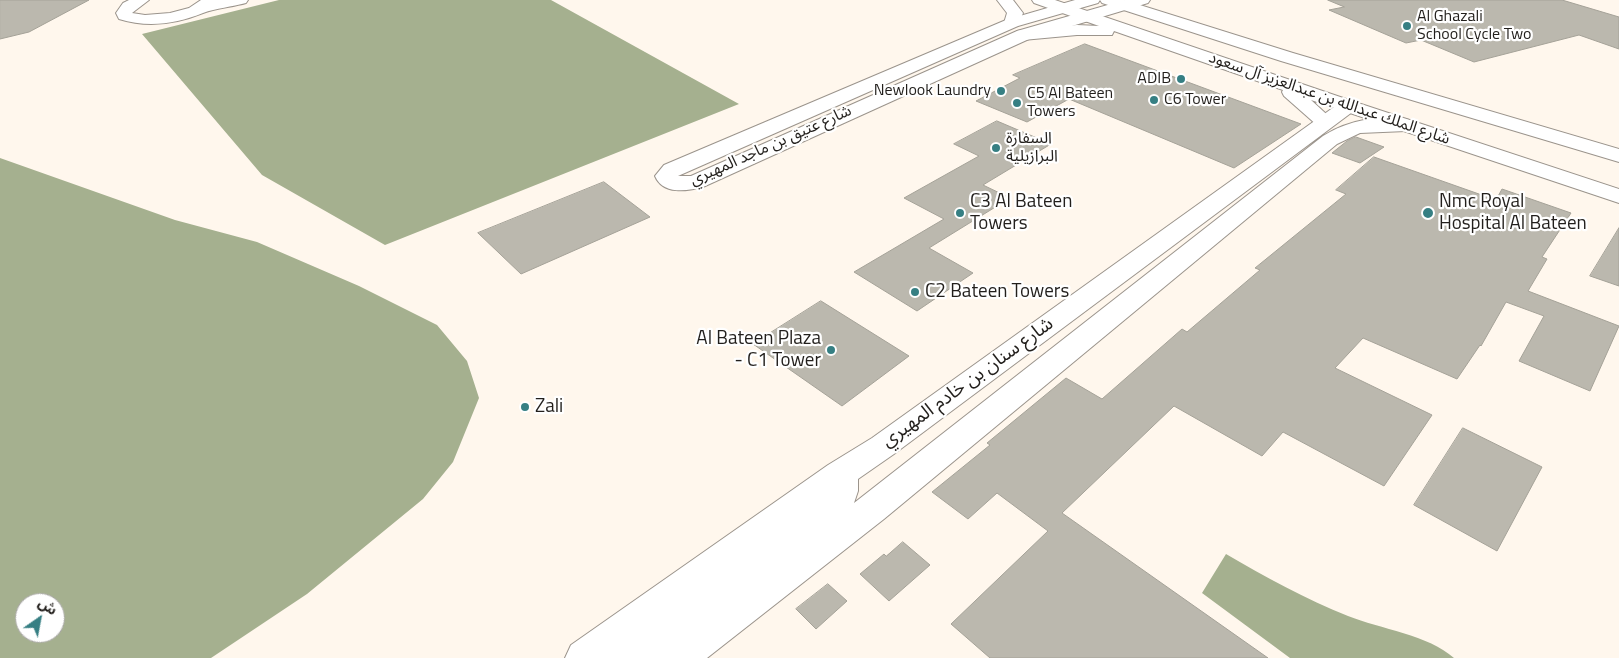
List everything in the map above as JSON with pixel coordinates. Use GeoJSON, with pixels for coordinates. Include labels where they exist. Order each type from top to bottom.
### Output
{"type":"FeatureCollection","features":[{"type":"Feature","properties":{"kind":"street"},"geometry":{"type":"LineString","coordinates":[[138,1],[125,9],[124,13],[126,16],[137,20],[168,18],[205,4],[240,0]]}},
{"type":"Feature","properties":{"kind":"street"},"geometry":{"type":"LineString","coordinates":[[1005,0],[1015,13],[1017,29],[1088,30],[1154,39]]}},
{"type":"Feature","properties":{"kind":"street","name":"شارع الملك عبدالله بن عبدالعزيز آل سعود"},"geometry":{"type":"LineString","coordinates":[[1040,0],[1079,5],[1154,39],[1619,196]]}},
{"type":"Feature","properties":{"kind":"street","name":"شارع عتيق بن ماجد المهيري"},"geometry":{"type":"LineString","coordinates":[[1079,5],[1017,29],[695,182],[676,184],[667,179],[666,176],[672,170],[1017,29],[1079,5],[1112,5],[1142,0]]}},
{"type":"Feature","properties":{"kind":"street"},"geometry":{"type":"LineString","coordinates":[[1174,4],[1209,33]]}},
{"type":"Feature","properties":{"kind":"street"},"geometry":{"type":"LineString","coordinates":[[1079,5],[1112,5],[1214,43],[1287,57]]}},
{"type":"Feature","properties":{"kind":"street","name":"شارع الملك عبدالله بن عبدالعزيز آل سعود"},"geometry":{"type":"LineString","coordinates":[[1112,5],[1619,156]]}},
{"type":"Feature","properties":{"kind":"street"},"geometry":{"type":"LineString","coordinates":[[1276,81],[1325,122]]}},
{"type":"Feature","properties":{"kind":"street","name":"شارع سنان بن خادم المهيري"},"geometry":{"type":"LineString","coordinates":[[585,658],[840,474],[891,440],[1348,106],[1365,99],[1381,98],[1467,112]]}},
{"type":"Feature","properties":{"kind":"street","name":"شارع سنان بن خادم المهيري"},"geometry":{"type":"LineString","coordinates":[[676,658],[872,509],[1330,140],[1347,130],[1359,127],[1406,125]]}},
{"type":"Feature","properties":{"kind":"street"},"geometry":{"type":"LineString","coordinates":[[630,658],[829,515],[840,500],[842,482],[840,474]]}},
{"type":"Feature","properties":{"kind":"shaded area"},"geometry":{"type":"Polygon","coordinates":[[[279,0],[551,0],[739,104],[385,245],[262,175],[142,34],[279,0]]]}},
{"type":"Feature","properties":{"kind":"shaded area"},"geometry":{"type":"Polygon","coordinates":[[[0,158],[175,220],[257,242],[359,286],[437,325],[467,361],[479,398],[453,462],[423,499],[307,594],[211,658],[0,658],[0,158]]]}},
{"type":"Feature","properties":{"kind":"shaded area"},"geometry":{"type":"Polygon","coordinates":[[[1226,554],[1317,602],[1361,621],[1418,638],[1444,650],[1454,658],[1290,658],[1202,593],[1226,554]]]}},
{"type":"Feature","properties":{"kind":"building"},"geometry":{"type":"Polygon","coordinates":[[[0,0],[89,0],[29,32],[0,39],[0,0]]]}},
{"type":"Feature","properties":{"kind":"building"},"geometry":{"type":"Polygon","coordinates":[[[1328,0],[1562,0],[1619,17],[1619,49],[1579,35],[1474,62],[1421,40],[1406,43],[1329,10],[1344,7],[1328,0]]]}},
{"type":"Feature","properties":{"kind":"building","name":"C6 Tower"},"geometry":{"type":"Polygon","coordinates":[[[1085,44],[1301,124],[1234,168],[1069,99],[1027,122],[976,101],[1020,78],[1013,75],[1085,44]]]}},
{"type":"Feature","properties":{"kind":"building"},"geometry":{"type":"Polygon","coordinates":[[[997,121],[1051,144],[983,185],[1010,198],[929,248],[973,273],[917,311],[854,272],[944,219],[904,198],[979,156],[954,144],[997,121]]]}},
{"type":"Feature","properties":{"kind":"building"},"geometry":{"type":"Polygon","coordinates":[[[1356,137],[1384,147],[1360,163],[1332,153],[1347,141],[1356,137]]]}},
{"type":"Feature","properties":{"kind":"building"},"geometry":{"type":"Polygon","coordinates":[[[1374,157],[1496,200],[1502,189],[1571,213],[1542,257],[1547,259],[1528,291],[1619,326],[1590,391],[1519,361],[1544,316],[1506,302],[1481,346],[1457,379],[1363,338],[1335,368],[1432,415],[1384,486],[1283,432],[1262,456],[1174,406],[1062,513],[1268,658],[990,658],[951,624],[1048,531],[997,493],[968,519],[932,492],[990,445],[987,443],[1066,378],[1102,399],[1182,329],[1187,332],[1260,270],[1255,268],[1346,194],[1336,190],[1374,157]]]}},
{"type":"Feature","properties":{"kind":"building"},"geometry":{"type":"Polygon","coordinates":[[[604,182],[650,217],[521,274],[478,233],[604,182]]]}},
{"type":"Feature","properties":{"kind":"building"},"geometry":{"type":"Polygon","coordinates":[[[1619,228],[1619,286],[1590,276],[1619,228]]]}},
{"type":"Feature","properties":{"kind":"building","name":"Al Bateen Plaza - C1 Tower"},"geometry":{"type":"Polygon","coordinates":[[[821,301],[909,356],[842,406],[753,344],[821,301]]]}},
{"type":"Feature","properties":{"kind":"building"},"geometry":{"type":"Polygon","coordinates":[[[1463,428],[1542,467],[1497,551],[1414,505],[1463,428]]]}},
{"type":"Feature","properties":{"kind":"building"},"geometry":{"type":"Polygon","coordinates":[[[903,542],[930,565],[889,601],[860,574],[884,554],[886,556],[903,542]]]}},
{"type":"Feature","properties":{"kind":"building"},"geometry":{"type":"Polygon","coordinates":[[[828,584],[847,601],[816,629],[796,609],[828,584]]]}},
{"type":"Feature","properties":{"kind":"place","name":"Al Ghazali School Cycle Two"},"geometry":{"type":"Point","coordinates":[1407,26]}},
{"type":"Feature","properties":{"kind":"place","name":"ADIB"},"geometry":{"type":"Point","coordinates":[1181,79]}},
{"type":"Feature","properties":{"kind":"place","name":"Newlook Laundry"},"geometry":{"type":"Point","coordinates":[1001,91]}},
{"type":"Feature","properties":{"kind":"place","name":"C6 Tower"},"geometry":{"type":"Point","coordinates":[1154,100]}},
{"type":"Feature","properties":{"kind":"place","name":"C5 Al Bateen Towers"},"geometry":{"type":"Point","coordinates":[1017,103]}},
{"type":"Feature","properties":{"kind":"place","name":"السفارة البرازيلية"},"geometry":{"type":"Point","coordinates":[996,148]}},
{"type":"Feature","properties":{"kind":"place","name":"C3 Al Bateen Towers"},"geometry":{"type":"Point","coordinates":[960,213]}},
{"type":"Feature","properties":{"kind":"place","name":"Nmc Royal Hospital Al Bateen"},"geometry":{"type":"Point","coordinates":[1428,213]}},
{"type":"Feature","properties":{"kind":"place","name":"C2 Bateen Towers"},"geometry":{"type":"Point","coordinates":[915,292]}},
{"type":"Feature","properties":{"kind":"place","name":"Al Bateen Plaza - C1 Tower"},"geometry":{"type":"Point","coordinates":[831,350]}},
{"type":"Feature","properties":{"kind":"place","name":"Zali"},"geometry":{"type":"Point","coordinates":[525,407]}}]}
